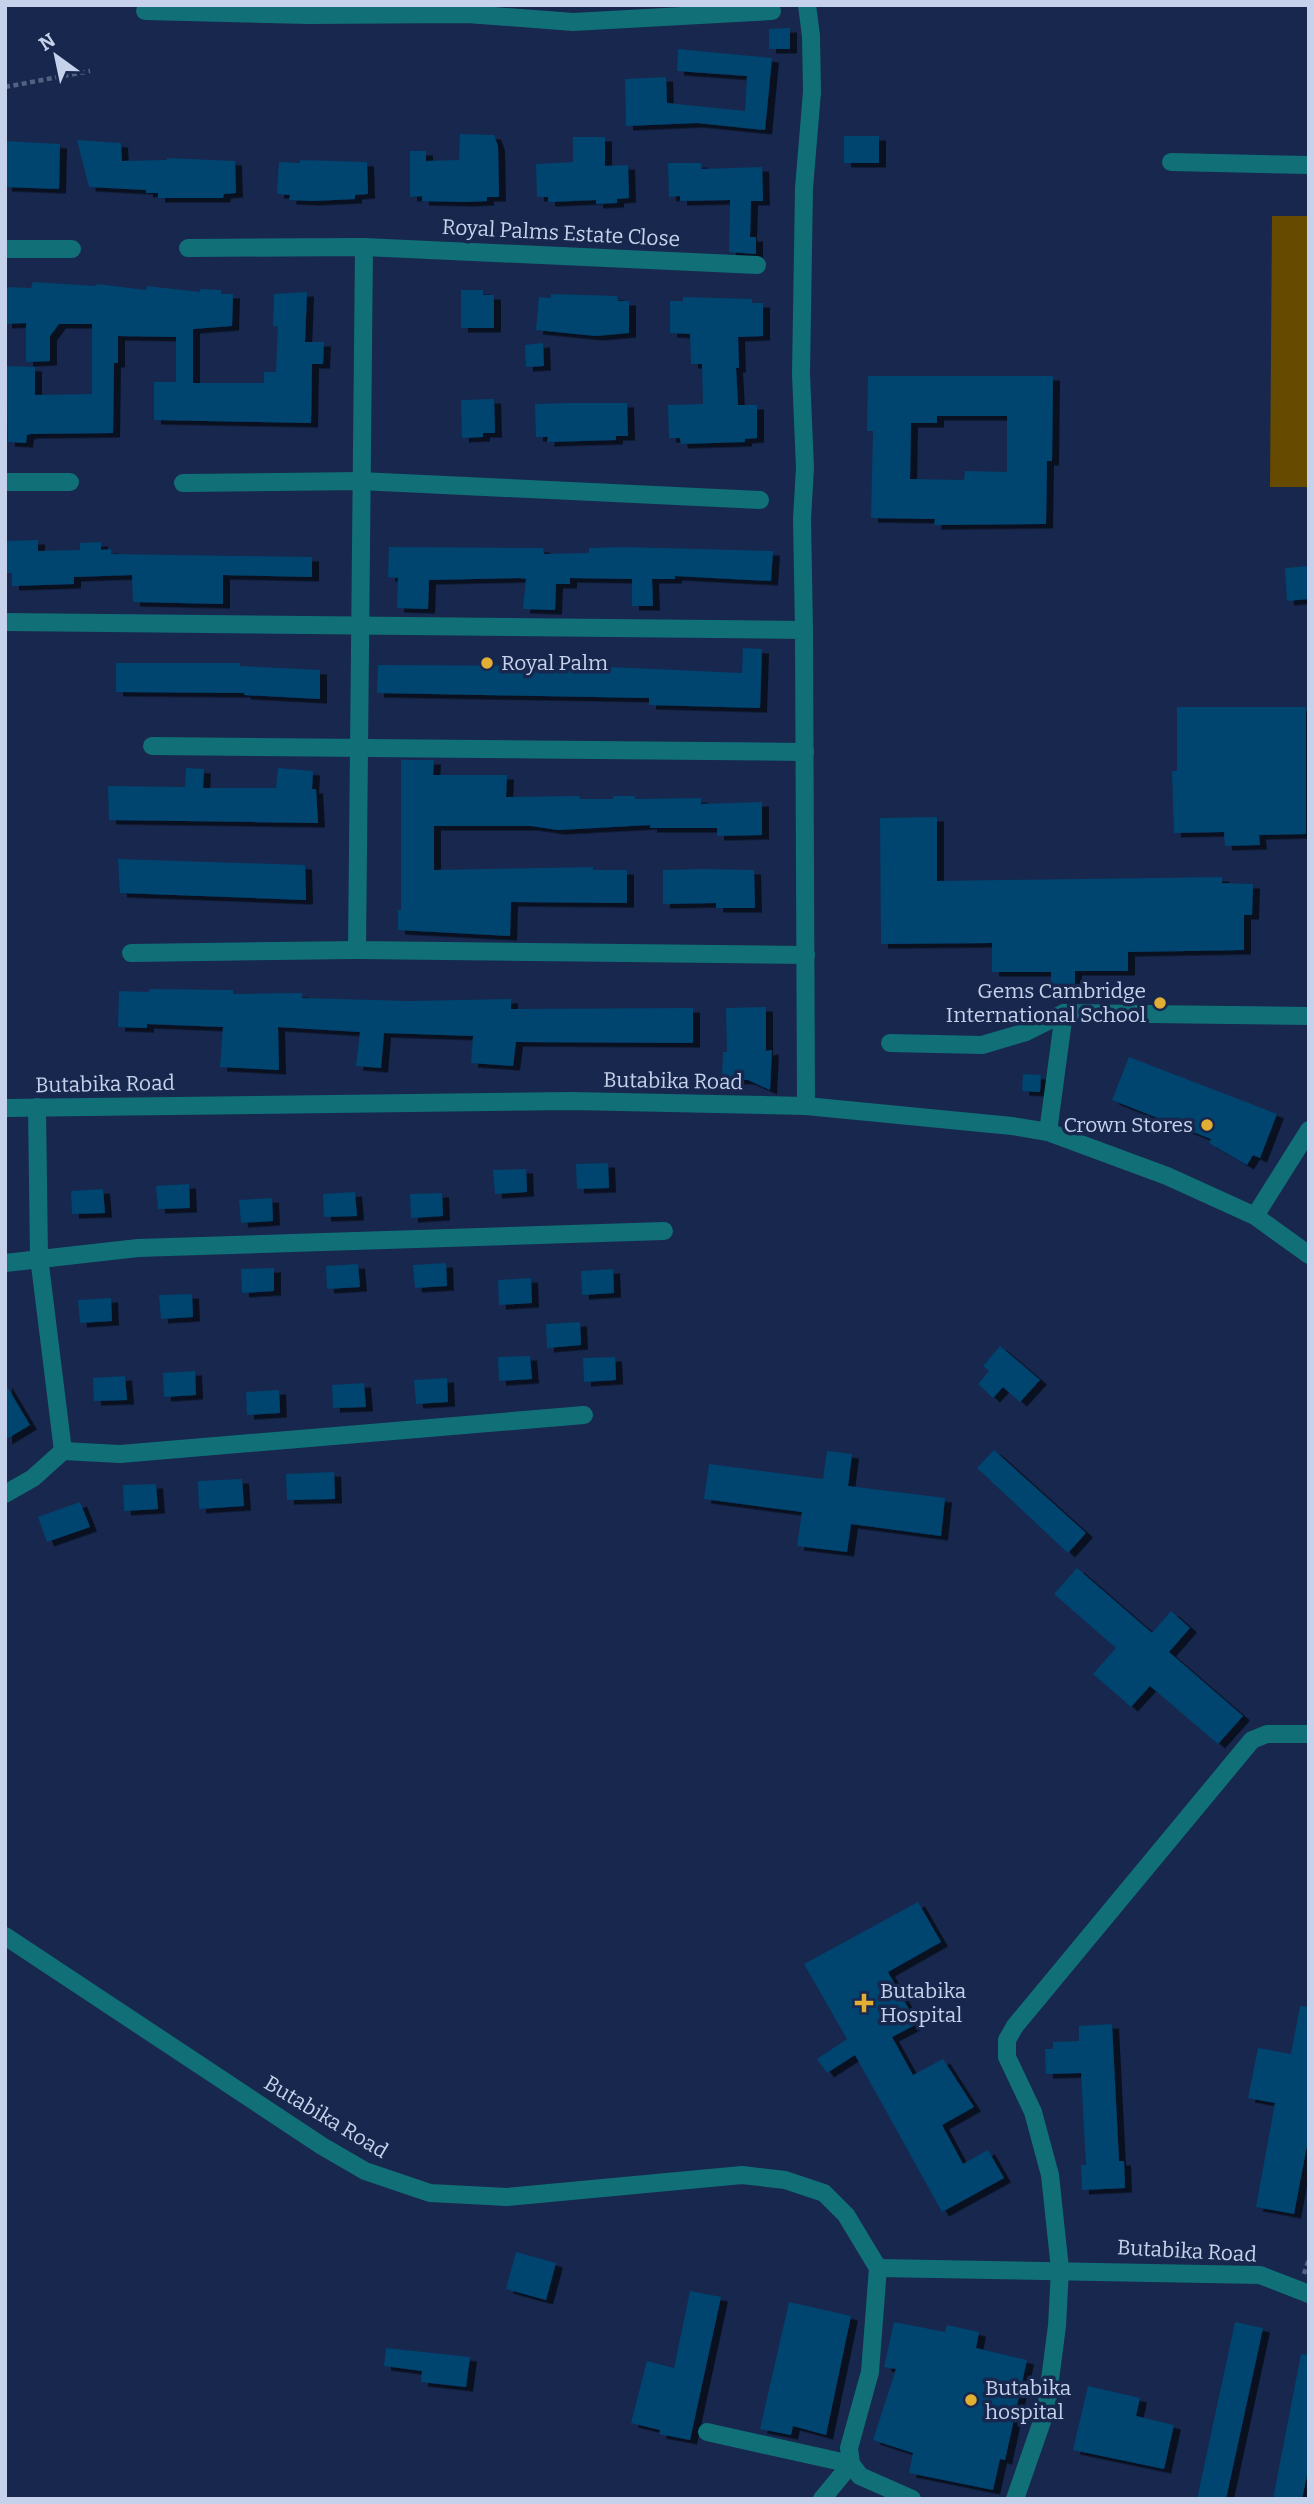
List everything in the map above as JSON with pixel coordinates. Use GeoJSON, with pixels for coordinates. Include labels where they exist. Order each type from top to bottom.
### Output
{"type":"FeatureCollection","features":[{"type":"Feature","properties":{"kind":"street"},"geometry":{"type":"LineString","coordinates":[[806,1106],[802,519],[805,468],[801,374],[804,188],[812,92],[811,36],[807,5]]}},
{"type":"Feature","properties":{"kind":"street"},"geometry":{"type":"LineString","coordinates":[[145,11],[467,10],[573,22],[772,11]]}},
{"type":"Feature","properties":{"kind":"street"},"geometry":{"type":"LineString","coordinates":[[1171,162],[1309,165]]}},
{"type":"Feature","properties":{"kind":"street"},"geometry":{"type":"LineString","coordinates":[[357,950],[358,624],[364,247]]}},
{"type":"Feature","properties":{"kind":"street","name":"Royal Palms Estate Close"},"geometry":{"type":"LineString","coordinates":[[188,248],[364,247],[757,265]]}},
{"type":"Feature","properties":{"kind":"street"},"geometry":{"type":"LineString","coordinates":[[5,249],[72,249]]}},
{"type":"Feature","properties":{"kind":"street"},"geometry":{"type":"LineString","coordinates":[[183,483],[360,481],[760,500]]}},
{"type":"Feature","properties":{"kind":"street"},"geometry":{"type":"LineString","coordinates":[[5,482],[70,482]]}},
{"type":"Feature","properties":{"kind":"street"},"geometry":{"type":"LineString","coordinates":[[5,622],[804,630]]}},
{"type":"Feature","properties":{"kind":"street"},"geometry":{"type":"LineString","coordinates":[[152,746],[805,752]]}},
{"type":"Feature","properties":{"kind":"street"},"geometry":{"type":"LineString","coordinates":[[131,953],[357,950],[806,955]]}},
{"type":"Feature","properties":{"kind":"street"},"geometry":{"type":"LineString","coordinates":[[1048,1132],[1064,1013]]}},
{"type":"Feature","properties":{"kind":"street"},"geometry":{"type":"LineString","coordinates":[[890,1043],[982,1045],[1026,1031],[1064,1013],[1309,1016]]}},
{"type":"Feature","properties":{"kind":"street","name":"Butabika Road"},"geometry":{"type":"LineString","coordinates":[[5,1108],[572,1101],[806,1106],[1048,1132],[1167,1176],[1255,1216],[1309,1255]]}},
{"type":"Feature","properties":{"kind":"street"},"geometry":{"type":"LineString","coordinates":[[37,1107],[39,1257],[63,1451]]}},
{"type":"Feature","properties":{"kind":"street"},"geometry":{"type":"LineString","coordinates":[[1255,1216],[1309,1130]]}},
{"type":"Feature","properties":{"kind":"street"},"geometry":{"type":"LineString","coordinates":[[5,1263],[39,1257],[138,1248],[664,1231]]}},
{"type":"Feature","properties":{"kind":"street"},"geometry":{"type":"LineString","coordinates":[[5,1494],[33,1478],[63,1451],[120,1454],[584,1415]]}},
{"type":"Feature","properties":{"kind":"street"},"geometry":{"type":"LineString","coordinates":[[1015,2499],[1046,2410],[1057,2326],[1060,2269],[1050,2175],[1033,2112],[1007,2057],[1007,2040],[1252,1740],[1267,1734],[1309,1734]]}},
{"type":"Feature","properties":{"kind":"street","name":"Butabika Road"},"geometry":{"type":"LineString","coordinates":[[5,1936],[322,2146],[365,2171],[430,2193],[507,2197],[742,2175],[785,2180],[824,2193],[846,2215],[878,2268],[1060,2269],[1260,2275],[1309,2294]]}},
{"type":"Feature","properties":{"kind":"street"},"geometry":{"type":"LineString","coordinates":[[878,2268],[870,2372],[849,2448],[851,2464],[860,2476],[912,2499]]}},
{"type":"Feature","properties":{"kind":"street"},"geometry":{"type":"LineString","coordinates":[[708,2432],[851,2464]]}},
{"type":"Feature","properties":{"kind":"street"},"geometry":{"type":"LineString","coordinates":[[822,2499],[851,2464]]}},
{"type":"Feature","properties":{"kind":"path"},"geometry":{"type":"LineString","coordinates":[[5,87],[90,71]]}},
{"type":"Feature","properties":{"kind":"shaded area"},"geometry":{"type":"Polygon","coordinates":[[[1272,216],[1309,216],[1309,487],[1270,487],[1272,216]]]}},
{"type":"Feature","properties":{"kind":"building"},"geometry":{"type":"Polygon","coordinates":[[[790,28],[790,49],[769,49],[769,29],[790,28]]]}},
{"type":"Feature","properties":{"kind":"building"},"geometry":{"type":"Polygon","coordinates":[[[678,49],[772,58],[765,130],[697,123],[626,126],[625,79],[666,77],[667,103],[745,111],[747,76],[677,71],[678,49]]]}},
{"type":"Feature","properties":{"kind":"building"},"geometry":{"type":"Polygon","coordinates":[[[460,134],[494,135],[498,146],[499,197],[487,197],[487,201],[466,202],[422,201],[422,196],[410,197],[410,151],[426,151],[426,161],[459,160],[460,134]]]}},
{"type":"Feature","properties":{"kind":"building"},"geometry":{"type":"Polygon","coordinates":[[[844,136],[879,136],[879,163],[844,163],[844,136]]]}},
{"type":"Feature","properties":{"kind":"building"},"geometry":{"type":"Polygon","coordinates":[[[573,137],[605,137],[605,166],[628,165],[629,198],[617,199],[617,203],[596,204],[596,200],[548,202],[548,197],[537,197],[536,164],[573,162],[573,137]]]}},
{"type":"Feature","properties":{"kind":"building"},"geometry":{"type":"Polygon","coordinates":[[[77,140],[121,143],[122,161],[167,158],[235,161],[236,193],[224,194],[223,198],[158,198],[158,193],[146,193],[146,190],[89,187],[77,140]]]}},
{"type":"Feature","properties":{"kind":"building"},"geometry":{"type":"Polygon","coordinates":[[[5,141],[60,144],[59,189],[5,187],[5,141]]]}},
{"type":"Feature","properties":{"kind":"building"},"geometry":{"type":"Polygon","coordinates":[[[300,160],[367,162],[368,194],[355,195],[355,199],[313,201],[289,200],[290,195],[277,194],[279,162],[300,163],[300,160]]]}},
{"type":"Feature","properties":{"kind":"building"},"geometry":{"type":"Polygon","coordinates":[[[668,163],[701,163],[702,169],[762,167],[763,201],[751,201],[750,237],[756,237],[756,254],[729,252],[730,200],[680,201],[680,196],[669,197],[668,163]]]}},
{"type":"Feature","properties":{"kind":"building"},"geometry":{"type":"Polygon","coordinates":[[[33,282],[97,284],[146,290],[147,286],[200,292],[200,289],[221,290],[221,294],[233,294],[232,326],[193,329],[193,383],[264,383],[264,372],[276,372],[278,327],[273,326],[274,294],[307,292],[305,342],[324,342],[323,364],[312,364],[311,423],[154,420],[154,382],[176,382],[176,337],[118,336],[118,363],[114,363],[113,433],[31,434],[27,435],[26,443],[8,442],[6,366],[35,367],[35,395],[92,394],[92,324],[59,324],[50,336],[50,361],[26,362],[26,323],[5,324],[5,287],[31,288],[33,282]]]}},
{"type":"Feature","properties":{"kind":"building"},"geometry":{"type":"Polygon","coordinates":[[[461,290],[483,290],[483,295],[494,295],[494,328],[461,328],[461,290]]]}},
{"type":"Feature","properties":{"kind":"building"},"geometry":{"type":"Polygon","coordinates":[[[551,294],[617,296],[618,301],[629,301],[629,333],[596,336],[536,330],[539,297],[551,298],[551,294]]]}},
{"type":"Feature","properties":{"kind":"building"},"geometry":{"type":"Polygon","coordinates":[[[683,297],[752,299],[752,303],[763,303],[763,336],[738,337],[739,368],[736,368],[738,405],[757,405],[757,438],[745,439],[745,442],[681,444],[680,438],[669,438],[668,405],[703,404],[702,364],[691,364],[690,334],[670,333],[670,301],[683,301],[683,297]]]}},
{"type":"Feature","properties":{"kind":"building"},"geometry":{"type":"Polygon","coordinates":[[[543,343],[544,366],[526,367],[525,345],[543,343]]]}},
{"type":"Feature","properties":{"kind":"building"},"geometry":{"type":"Polygon","coordinates":[[[868,376],[1053,376],[1052,461],[1047,461],[1046,524],[934,525],[935,519],[871,518],[873,431],[867,431],[868,376]],[[937,416],[937,423],[911,423],[910,479],[964,480],[965,471],[1007,472],[1007,416],[937,416]]]}},
{"type":"Feature","properties":{"kind":"building"},"geometry":{"type":"Polygon","coordinates":[[[494,399],[495,433],[483,433],[483,437],[462,438],[461,400],[494,399]]]}},
{"type":"Feature","properties":{"kind":"building"},"geometry":{"type":"Polygon","coordinates":[[[627,403],[628,436],[616,436],[616,440],[547,442],[548,437],[536,437],[535,404],[627,403]]]}},
{"type":"Feature","properties":{"kind":"building"},"geometry":{"type":"Polygon","coordinates":[[[38,540],[38,551],[80,550],[80,543],[101,542],[101,550],[111,549],[111,554],[312,557],[312,577],[223,575],[223,604],[133,602],[132,575],[74,577],[74,584],[12,586],[12,573],[5,573],[5,541],[38,540]]]}},
{"type":"Feature","properties":{"kind":"building"},"geometry":{"type":"Polygon","coordinates":[[[389,547],[543,548],[544,554],[589,553],[589,548],[624,547],[773,551],[771,581],[675,576],[675,579],[652,579],[653,606],[632,606],[632,579],[570,578],[570,584],[556,584],[555,610],[523,609],[526,579],[519,578],[429,580],[428,609],[397,608],[398,578],[388,577],[389,547]]]}},
{"type":"Feature","properties":{"kind":"building"},"geometry":{"type":"Polygon","coordinates":[[[1309,566],[1309,599],[1287,601],[1285,568],[1309,566]]]}},
{"type":"Feature","properties":{"kind":"building"},"geometry":{"type":"Polygon","coordinates":[[[743,648],[762,649],[760,708],[649,705],[649,698],[377,693],[378,665],[588,666],[742,673],[743,648]]]}},
{"type":"Feature","properties":{"kind":"building"},"geometry":{"type":"Polygon","coordinates":[[[116,663],[240,663],[240,666],[320,670],[320,699],[244,693],[116,692],[116,663]]]}},
{"type":"Feature","properties":{"kind":"building"},"geometry":{"type":"Polygon","coordinates":[[[1177,707],[1306,707],[1306,834],[1259,835],[1260,845],[1225,846],[1224,832],[1174,833],[1172,771],[1177,771],[1177,707]]]}},
{"type":"Feature","properties":{"kind":"building"},"geometry":{"type":"Polygon","coordinates":[[[401,760],[434,760],[433,775],[507,775],[506,797],[579,796],[580,799],[613,799],[613,796],[635,796],[635,799],[701,798],[701,804],[762,802],[762,835],[717,836],[717,828],[650,828],[650,825],[558,830],[531,826],[434,826],[434,870],[593,867],[593,870],[627,870],[627,903],[511,902],[510,936],[398,930],[398,910],[401,910],[401,760]]]}},
{"type":"Feature","properties":{"kind":"building"},"geometry":{"type":"Polygon","coordinates":[[[186,768],[204,769],[203,788],[276,788],[278,768],[313,771],[312,789],[316,789],[318,823],[109,820],[108,786],[185,787],[186,768]]]}},
{"type":"Feature","properties":{"kind":"building"},"geometry":{"type":"Polygon","coordinates":[[[937,817],[937,881],[1222,877],[1222,883],[1253,884],[1252,915],[1244,915],[1244,950],[1128,952],[1128,971],[1075,971],[1075,996],[1051,997],[1051,972],[992,972],[992,943],[881,944],[880,818],[937,817]]]}},
{"type":"Feature","properties":{"kind":"building"},"geometry":{"type":"Polygon","coordinates":[[[118,859],[305,865],[306,900],[120,893],[118,859]]]}},
{"type":"Feature","properties":{"kind":"building"},"geometry":{"type":"Polygon","coordinates":[[[663,870],[754,870],[755,908],[716,908],[716,903],[663,904],[663,870]]]}},
{"type":"Feature","properties":{"kind":"building"},"geometry":{"type":"Polygon","coordinates":[[[149,989],[233,990],[233,994],[302,993],[302,998],[410,1001],[511,999],[511,1009],[693,1008],[693,1043],[516,1042],[513,1066],[471,1063],[473,1036],[384,1033],[381,1068],[356,1066],[360,1032],[278,1027],[279,1070],[220,1067],[223,1027],[147,1024],[147,1028],[118,1027],[119,991],[149,992],[149,989]]]}},
{"type":"Feature","properties":{"kind":"building"},"geometry":{"type":"Polygon","coordinates":[[[766,1007],[766,1051],[772,1050],[770,1090],[748,1080],[722,1079],[723,1052],[727,1052],[726,1008],[766,1007]]]}},
{"type":"Feature","properties":{"kind":"building"},"geometry":{"type":"Polygon","coordinates":[[[1129,1057],[1277,1114],[1260,1158],[1253,1155],[1247,1165],[1209,1143],[1211,1139],[1112,1100],[1129,1057]]]}},
{"type":"Feature","properties":{"kind":"building"},"geometry":{"type":"Polygon","coordinates":[[[1023,1074],[1041,1075],[1040,1092],[1022,1091],[1023,1074]]]}},
{"type":"Feature","properties":{"kind":"building"},"geometry":{"type":"Polygon","coordinates":[[[608,1163],[609,1188],[577,1189],[576,1164],[608,1163]]]}},
{"type":"Feature","properties":{"kind":"building"},"geometry":{"type":"Polygon","coordinates":[[[526,1169],[527,1192],[495,1194],[493,1170],[526,1169]]]}},
{"type":"Feature","properties":{"kind":"building"},"geometry":{"type":"Polygon","coordinates":[[[189,1184],[190,1208],[158,1209],[156,1186],[189,1184]]]}},
{"type":"Feature","properties":{"kind":"building"},"geometry":{"type":"Polygon","coordinates":[[[103,1189],[105,1213],[72,1214],[71,1191],[103,1189]]]}},
{"type":"Feature","properties":{"kind":"building"},"geometry":{"type":"Polygon","coordinates":[[[355,1192],[357,1216],[324,1217],[323,1194],[355,1192]]]}},
{"type":"Feature","properties":{"kind":"building"},"geometry":{"type":"Polygon","coordinates":[[[442,1193],[443,1216],[411,1218],[410,1194],[442,1193]]]}},
{"type":"Feature","properties":{"kind":"building"},"geometry":{"type":"Polygon","coordinates":[[[272,1198],[273,1221],[241,1223],[239,1200],[272,1198]]]}},
{"type":"Feature","properties":{"kind":"building"},"geometry":{"type":"Polygon","coordinates":[[[446,1263],[447,1286],[415,1288],[413,1265],[446,1263]]]}},
{"type":"Feature","properties":{"kind":"building"},"geometry":{"type":"Polygon","coordinates":[[[358,1264],[360,1287],[327,1289],[326,1266],[358,1264]]]}},
{"type":"Feature","properties":{"kind":"building"},"geometry":{"type":"Polygon","coordinates":[[[274,1268],[274,1291],[242,1293],[241,1269],[274,1268]]]}},
{"type":"Feature","properties":{"kind":"building"},"geometry":{"type":"Polygon","coordinates":[[[613,1269],[614,1293],[582,1295],[581,1271],[613,1269]]]}},
{"type":"Feature","properties":{"kind":"building"},"geometry":{"type":"Polygon","coordinates":[[[531,1278],[532,1303],[499,1305],[498,1280],[531,1278]]]}},
{"type":"Feature","properties":{"kind":"building"},"geometry":{"type":"Polygon","coordinates":[[[192,1294],[193,1317],[161,1319],[159,1295],[192,1294]]]}},
{"type":"Feature","properties":{"kind":"building"},"geometry":{"type":"Polygon","coordinates":[[[111,1298],[112,1321],[80,1323],[78,1300],[111,1298]]]}},
{"type":"Feature","properties":{"kind":"building"},"geometry":{"type":"Polygon","coordinates":[[[580,1322],[581,1345],[547,1348],[546,1324],[580,1322]]]}},
{"type":"Feature","properties":{"kind":"building"},"geometry":{"type":"Polygon","coordinates":[[[1000,1346],[1040,1380],[1020,1402],[1003,1387],[993,1398],[978,1384],[989,1371],[983,1366],[1000,1346]]]}},
{"type":"Feature","properties":{"kind":"building"},"geometry":{"type":"Polygon","coordinates":[[[530,1356],[532,1379],[499,1381],[498,1357],[530,1356]]]}},
{"type":"Feature","properties":{"kind":"building"},"geometry":{"type":"Polygon","coordinates":[[[615,1357],[616,1380],[584,1382],[583,1358],[615,1357]]]}},
{"type":"Feature","properties":{"kind":"building"},"geometry":{"type":"Polygon","coordinates":[[[195,1371],[196,1395],[164,1397],[163,1373],[195,1371]]]}},
{"type":"Feature","properties":{"kind":"building"},"geometry":{"type":"Polygon","coordinates":[[[125,1376],[127,1400],[94,1401],[93,1378],[125,1376]]]}},
{"type":"Feature","properties":{"kind":"building"},"geometry":{"type":"Polygon","coordinates":[[[447,1378],[448,1402],[416,1404],[414,1380],[447,1378]]]}},
{"type":"Feature","properties":{"kind":"building"},"geometry":{"type":"Polygon","coordinates":[[[5,1383],[30,1425],[5,1440],[5,1383]]]}},
{"type":"Feature","properties":{"kind":"building"},"geometry":{"type":"Polygon","coordinates":[[[364,1383],[366,1407],[333,1408],[332,1385],[364,1383]]]}},
{"type":"Feature","properties":{"kind":"building"},"geometry":{"type":"Polygon","coordinates":[[[279,1390],[280,1413],[247,1415],[246,1392],[279,1390]]]}},
{"type":"Feature","properties":{"kind":"building"},"geometry":{"type":"Polygon","coordinates":[[[994,1450],[1086,1533],[1068,1553],[977,1468],[994,1450]]]}},
{"type":"Feature","properties":{"kind":"building"},"geometry":{"type":"Polygon","coordinates":[[[827,1451],[852,1454],[848,1486],[945,1498],[941,1536],[851,1524],[847,1552],[797,1546],[802,1512],[704,1499],[709,1464],[823,1479],[827,1451]]]}},
{"type":"Feature","properties":{"kind":"building"},"geometry":{"type":"Polygon","coordinates":[[[334,1472],[335,1499],[287,1500],[286,1474],[334,1472]]]}},
{"type":"Feature","properties":{"kind":"building"},"geometry":{"type":"Polygon","coordinates":[[[242,1479],[244,1506],[199,1509],[198,1481],[242,1479]]]}},
{"type":"Feature","properties":{"kind":"building"},"geometry":{"type":"Polygon","coordinates":[[[156,1484],[158,1509],[124,1511],[123,1485],[156,1484]]]}},
{"type":"Feature","properties":{"kind":"building"},"geometry":{"type":"Polygon","coordinates":[[[80,1502],[90,1527],[47,1542],[38,1517],[80,1502]]]}},
{"type":"Feature","properties":{"kind":"building"},"geometry":{"type":"Polygon","coordinates":[[[1077,1568],[1152,1633],[1171,1611],[1190,1628],[1169,1652],[1243,1716],[1218,1744],[1150,1686],[1131,1707],[1093,1674],[1116,1648],[1054,1594],[1077,1568]]]}},
{"type":"Feature","properties":{"kind":"building"},"geometry":{"type":"Polygon","coordinates":[[[918,1902],[941,1942],[888,1972],[917,2024],[892,2037],[913,2075],[943,2059],[974,2107],[942,2125],[963,2164],[988,2150],[1004,2178],[942,2212],[855,2055],[827,2073],[817,2059],[847,2039],[804,1964],[918,1902]]]}},
{"type":"Feature","properties":{"kind":"building"},"geometry":{"type":"Polygon","coordinates":[[[1300,2006],[1309,2007],[1309,2135],[1294,2214],[1256,2207],[1275,2103],[1248,2098],[1258,2048],[1291,2054],[1300,2006]]]}},
{"type":"Feature","properties":{"kind":"building"},"geometry":{"type":"Polygon","coordinates":[[[1112,2024],[1119,2161],[1124,2161],[1125,2188],[1082,2190],[1081,2165],[1086,2165],[1081,2073],[1046,2074],[1045,2049],[1053,2049],[1053,2042],[1079,2041],[1079,2026],[1112,2024]]]}},
{"type":"Feature","properties":{"kind":"building"},"geometry":{"type":"Polygon","coordinates":[[[516,2252],[556,2263],[546,2300],[506,2289],[516,2252]]]}},
{"type":"Feature","properties":{"kind":"building"},"geometry":{"type":"Polygon","coordinates":[[[690,2291],[721,2297],[690,2440],[659,2434],[660,2430],[631,2423],[647,2361],[674,2368],[690,2291]]]}},
{"type":"Feature","properties":{"kind":"building"},"geometry":{"type":"Polygon","coordinates":[[[789,2302],[851,2316],[826,2435],[793,2426],[791,2435],[760,2429],[789,2302]]]}},
{"type":"Feature","properties":{"kind":"building"},"geometry":{"type":"Polygon","coordinates":[[[894,2322],[945,2332],[947,2325],[979,2332],[976,2348],[1027,2360],[1005,2460],[1000,2459],[993,2490],[909,2473],[913,2453],[873,2440],[896,2369],[884,2367],[894,2322]]]}},
{"type":"Feature","properties":{"kind":"building"},"geometry":{"type":"Polygon","coordinates":[[[1235,2322],[1263,2328],[1226,2499],[1197,2499],[1235,2322]]]}},
{"type":"Feature","properties":{"kind":"building"},"geometry":{"type":"Polygon","coordinates":[[[386,2348],[470,2357],[466,2387],[421,2382],[422,2371],[384,2366],[386,2348]]]}},
{"type":"Feature","properties":{"kind":"building"},"geometry":{"type":"Polygon","coordinates":[[[1301,2354],[1309,2355],[1309,2466],[1302,2499],[1273,2499],[1301,2354]]]}},
{"type":"Feature","properties":{"kind":"building"},"geometry":{"type":"Polygon","coordinates":[[[1088,2386],[1140,2398],[1136,2416],[1174,2425],[1164,2469],[1073,2450],[1088,2386]]]}},
{"type":"Feature","properties":{"kind":"place","name":"Royal Palm"},"geometry":{"type":"Point","coordinates":[487,663]}},
{"type":"Feature","properties":{"kind":"place","name":"Gems Cambridge International School"},"geometry":{"type":"Point","coordinates":[1160,1003]}},
{"type":"Feature","properties":{"kind":"place","name":"Crown Stores"},"geometry":{"type":"Point","coordinates":[1207,1125]}},
{"type":"Feature","properties":{"kind":"place","name":"Butabika Hospital"},"geometry":{"type":"Point","coordinates":[864,2003]}},
{"type":"Feature","properties":{"kind":"place","name":"Butabika hospital"},"geometry":{"type":"Point","coordinates":[971,2400]}}]}
